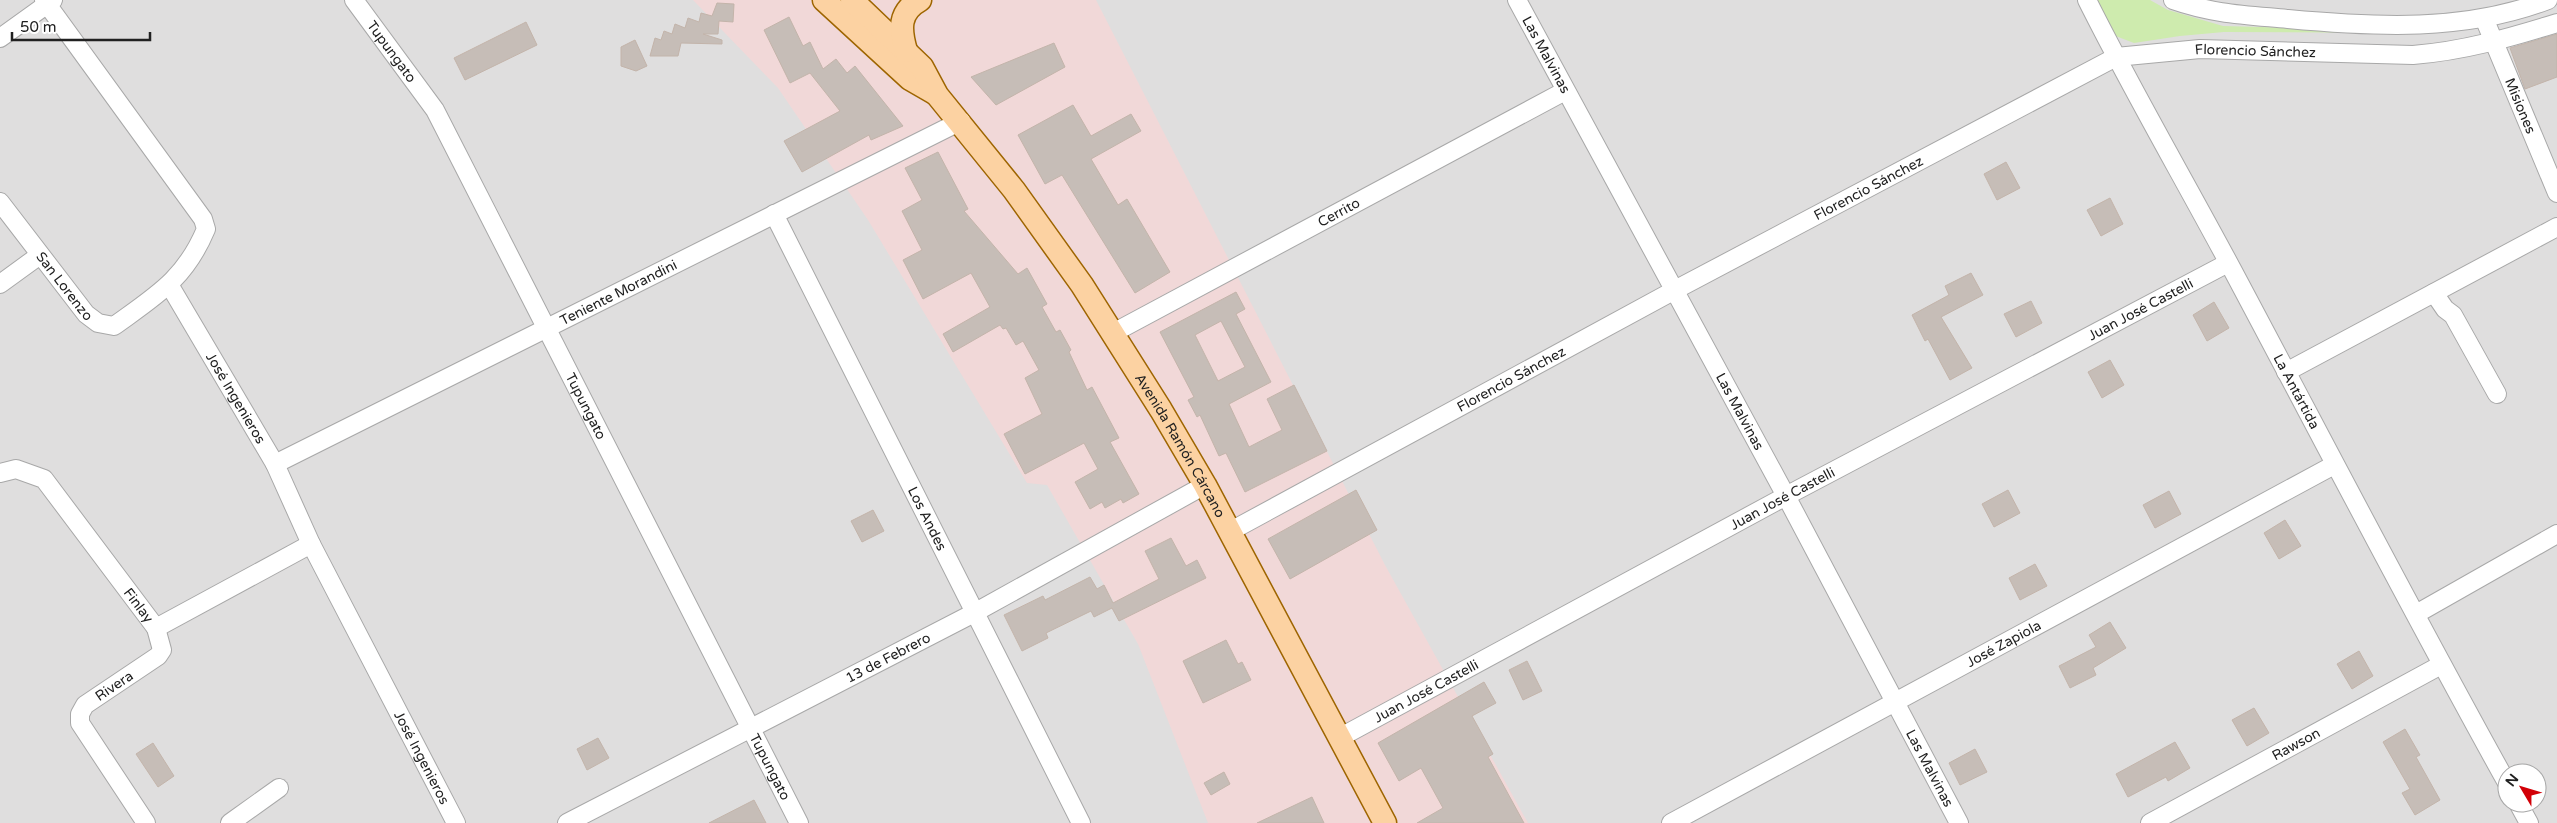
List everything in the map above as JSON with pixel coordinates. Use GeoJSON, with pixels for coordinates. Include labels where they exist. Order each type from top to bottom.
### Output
{"type":"FeatureCollection","features":[{"type":"Feature","properties":{"kind":"main road","name":"Avenida Ramón Cárcano"},"geometry":{"type":"LineString","coordinates":[[824,0],[910,79],[937,95]]}},
{"type":"Feature","properties":{"kind":"main road","name":"Avenida Ramón Cárcano"},"geometry":{"type":"LineString","coordinates":[[852,0],[922,67],[937,95],[960,121],[1041,226],[1113,333],[1162,410],[1205,485],[1384,823]]}},
{"type":"Feature","properties":{"kind":"main road"},"geometry":{"type":"LineString","coordinates":[[906,51],[902,35],[902,22],[908,9],[920,0]]}},
{"type":"Feature","properties":{"kind":"street","name":"Tupungato"},"geometry":{"type":"LineString","coordinates":[[354,0],[435,110],[799,823]]}},
{"type":"Feature","properties":{"kind":"street","name":"Las Malvinas"},"geometry":{"type":"LineString","coordinates":[[1517,0],[1786,496],[1959,823]]}},
{"type":"Feature","properties":{"kind":"street","name":"La Antártida"},"geometry":{"type":"LineString","coordinates":[[2088,0],[2116,57],[2228,263],[2334,465],[2497,765]]}},
{"type":"Feature","properties":{"kind":"street"},"geometry":{"type":"LineString","coordinates":[[2172,0],[2195,8],[2241,17],[2332,23],[2426,25],[2484,18],[2548,0]]}},
{"type":"Feature","properties":{"kind":"street"},"geometry":{"type":"LineString","coordinates":[[0,38],[48,2],[203,219],[206,228],[196,252],[170,286]]}},
{"type":"Feature","properties":{"kind":"street","name":"Misiones"},"geometry":{"type":"LineString","coordinates":[[2484,18],[2492,43],[2557,193]]}},
{"type":"Feature","properties":{"kind":"street","name":"Florencio Sánchez"},"geometry":{"type":"LineString","coordinates":[[1229,532],[1673,290],[2116,57],[2200,49],[2413,55],[2440,53],[2492,43],[2557,23]]}},
{"type":"Feature","properties":{"kind":"street","name":"Cerrito"},"geometry":{"type":"LineString","coordinates":[[1113,333],[1565,91]]}},
{"type":"Feature","properties":{"kind":"street","name":"Teniente Morandini"},"geometry":{"type":"LineString","coordinates":[[275,464],[548,329],[960,121]]}},
{"type":"Feature","properties":{"kind":"street","name":"San Lorenzo"},"geometry":{"type":"LineString","coordinates":[[0,202],[86,314],[98,323],[114,326],[170,286]]}},
{"type":"Feature","properties":{"kind":"street","name":"Los Andes"},"geometry":{"type":"LineString","coordinates":[[774,214],[1081,823]]}},
{"type":"Feature","properties":{"kind":"street"},"geometry":{"type":"LineString","coordinates":[[2286,372],[2557,227]]}},
{"type":"Feature","properties":{"kind":"street"},"geometry":{"type":"LineString","coordinates":[[0,284],[40,255]]}},
{"type":"Feature","properties":{"kind":"street","name":"Juan José Castelli"},"geometry":{"type":"LineString","coordinates":[[1339,738],[1786,496],[2228,263]]}},
{"type":"Feature","properties":{"kind":"street","name":"José Ingenieros"},"geometry":{"type":"LineString","coordinates":[[170,286],[275,464],[311,544],[456,823]]}},
{"type":"Feature","properties":{"kind":"street"},"geometry":{"type":"LineString","coordinates":[[2434,293],[2445,309],[2452,315],[2497,394]]}},
{"type":"Feature","properties":{"kind":"street","name":"José Zapiola"},"geometry":{"type":"LineString","coordinates":[[1671,823],[2334,465]]}},
{"type":"Feature","properties":{"kind":"street","name":"Finlay"},"geometry":{"type":"LineString","coordinates":[[0,473],[16,469],[44,479],[156,628],[311,544]]}},
{"type":"Feature","properties":{"kind":"street","name":"13 de Febrero"},"geometry":{"type":"LineString","coordinates":[[567,823],[974,613],[1205,485]]}},
{"type":"Feature","properties":{"kind":"street"},"geometry":{"type":"LineString","coordinates":[[2416,614],[2557,534]]}},
{"type":"Feature","properties":{"kind":"street","name":"Rivera"},"geometry":{"type":"LineString","coordinates":[[146,823],[80,723],[80,714],[85,705],[158,656],[162,650],[156,628]]}},
{"type":"Feature","properties":{"kind":"street","name":"Rawson"},"geometry":{"type":"LineString","coordinates":[[2150,823],[2441,665]]}},
{"type":"Feature","properties":{"kind":"street"},"geometry":{"type":"LineString","coordinates":[[230,823],[279,788]]}},
{"type":"Feature","properties":{"kind":"shaded area"},"geometry":{"type":"Polygon","coordinates":[[[0,0],[2557,0],[2557,823],[0,823],[0,0]]]}},
{"type":"Feature","properties":{"kind":"shaded area"},"geometry":{"type":"Polygon","coordinates":[[[693,0],[1096,0],[1385,565],[1528,823],[1208,823],[1138,644],[1047,485],[1027,483],[868,220],[778,88],[693,0]]]}},
{"type":"Feature","properties":{"kind":"green space"},"geometry":{"type":"Polygon","coordinates":[[[2095,0],[2150,0],[2168,10],[2223,26],[2418,31],[2460,27],[2420,33],[2224,32],[2134,43],[2113,35],[2095,0]]]}},
{"type":"Feature","properties":{"kind":"building"},"geometry":{"type":"Polygon","coordinates":[[[717,3],[734,4],[733,22],[719,21],[718,34],[703,34],[722,40],[722,44],[681,43],[678,56],[650,56],[655,38],[661,40],[664,31],[672,34],[675,24],[685,28],[688,18],[699,22],[701,13],[712,16],[717,3]]]}},
{"type":"Feature","properties":{"kind":"building"},"geometry":{"type":"Polygon","coordinates":[[[789,17],[803,46],[810,42],[823,69],[836,59],[847,73],[855,66],[903,126],[871,140],[869,135],[802,172],[784,141],[840,111],[810,73],[790,83],[764,30],[789,17]]]}},
{"type":"Feature","properties":{"kind":"building"},"geometry":{"type":"Polygon","coordinates":[[[526,22],[537,45],[465,80],[454,58],[526,22]]]}},
{"type":"Feature","properties":{"kind":"building"},"geometry":{"type":"Polygon","coordinates":[[[2557,34],[2557,77],[2525,89],[2510,48],[2557,34]]]}},
{"type":"Feature","properties":{"kind":"building"},"geometry":{"type":"Polygon","coordinates":[[[635,40],[647,66],[636,71],[621,66],[621,47],[635,40]]]}},
{"type":"Feature","properties":{"kind":"building"},"geometry":{"type":"Polygon","coordinates":[[[1054,43],[1065,67],[996,105],[971,77],[1054,43]]]}},
{"type":"Feature","properties":{"kind":"building"},"geometry":{"type":"Polygon","coordinates":[[[1073,105],[1091,136],[1131,114],[1141,131],[1091,159],[1118,205],[1127,199],[1170,272],[1135,293],[1062,175],[1045,184],[1018,135],[1073,105]]]}},
{"type":"Feature","properties":{"kind":"building"},"geometry":{"type":"Polygon","coordinates":[[[938,152],[968,209],[964,211],[1018,274],[1027,268],[1047,304],[1042,307],[1056,332],[1060,330],[1071,350],[1069,352],[1087,390],[1092,387],[1119,438],[1110,442],[1139,494],[1123,503],[1121,499],[1105,508],[1102,502],[1090,509],[1075,482],[1098,469],[1084,443],[1025,474],[1004,434],[1042,414],[1025,378],[1039,370],[1023,341],[1016,345],[1006,328],[1003,329],[1000,325],[953,352],[943,334],[990,307],[971,273],[923,299],[903,260],[922,250],[902,211],[922,200],[905,168],[938,152]]]}},
{"type":"Feature","properties":{"kind":"building"},"geometry":{"type":"Polygon","coordinates":[[[2006,162],[2020,188],[1997,200],[1984,174],[2006,162]]]}},
{"type":"Feature","properties":{"kind":"building"},"geometry":{"type":"Polygon","coordinates":[[[2110,198],[2123,224],[2101,236],[2087,210],[2110,198]]]}},
{"type":"Feature","properties":{"kind":"building"},"geometry":{"type":"Polygon","coordinates":[[[1971,273],[1983,295],[1941,317],[1972,368],[1950,380],[1928,339],[1925,341],[1912,315],[1949,295],[1945,286],[1971,273]]]}},
{"type":"Feature","properties":{"kind":"building"},"geometry":{"type":"Polygon","coordinates":[[[1236,292],[1245,309],[1236,314],[1271,382],[1229,404],[1249,447],[1282,430],[1267,399],[1294,385],[1327,451],[1245,492],[1226,453],[1219,456],[1200,415],[1197,417],[1188,400],[1194,397],[1160,332],[1236,292]],[[1221,321],[1195,335],[1218,381],[1245,367],[1221,321]]]}},
{"type":"Feature","properties":{"kind":"building"},"geometry":{"type":"Polygon","coordinates":[[[2031,301],[2042,323],[2016,337],[2004,314],[2031,301]]]}},
{"type":"Feature","properties":{"kind":"building"},"geometry":{"type":"Polygon","coordinates":[[[2214,302],[2229,328],[2207,341],[2193,315],[2214,302]]]}},
{"type":"Feature","properties":{"kind":"building"},"geometry":{"type":"Polygon","coordinates":[[[2110,360],[2124,385],[2102,398],[2088,372],[2110,360]]]}},
{"type":"Feature","properties":{"kind":"building"},"geometry":{"type":"Polygon","coordinates":[[[1356,490],[1377,530],[1290,579],[1268,539],[1356,490]]]}},
{"type":"Feature","properties":{"kind":"building"},"geometry":{"type":"Polygon","coordinates":[[[2008,490],[2020,513],[1994,527],[1982,504],[2008,490]]]}},
{"type":"Feature","properties":{"kind":"building"},"geometry":{"type":"Polygon","coordinates":[[[2169,491],[2181,514],[2155,528],[2143,505],[2169,491]]]}},
{"type":"Feature","properties":{"kind":"building"},"geometry":{"type":"Polygon","coordinates":[[[873,510],[884,531],[862,542],[851,521],[873,510]]]}},
{"type":"Feature","properties":{"kind":"building"},"geometry":{"type":"Polygon","coordinates":[[[2285,520],[2301,546],[2279,559],[2264,533],[2285,520]]]}},
{"type":"Feature","properties":{"kind":"building"},"geometry":{"type":"Polygon","coordinates":[[[1171,538],[1186,566],[1197,560],[1206,578],[1119,621],[1112,608],[1094,617],[1091,611],[1046,633],[1048,638],[1022,651],[1004,615],[1043,596],[1045,600],[1090,577],[1097,589],[1104,585],[1113,603],[1159,579],[1145,551],[1171,538]]]}},
{"type":"Feature","properties":{"kind":"building"},"geometry":{"type":"Polygon","coordinates":[[[2035,564],[2047,586],[2020,600],[2009,578],[2035,564]]]}},
{"type":"Feature","properties":{"kind":"building"},"geometry":{"type":"Polygon","coordinates":[[[2110,622],[2126,648],[2093,668],[2096,675],[2070,688],[2059,666],[2096,647],[2089,635],[2110,622]]]}},
{"type":"Feature","properties":{"kind":"building"},"geometry":{"type":"Polygon","coordinates":[[[1226,640],[1238,664],[1242,662],[1251,680],[1203,703],[1183,661],[1226,640]]]}},
{"type":"Feature","properties":{"kind":"building"},"geometry":{"type":"Polygon","coordinates":[[[2359,651],[2373,676],[2352,689],[2337,664],[2359,651]]]}},
{"type":"Feature","properties":{"kind":"building"},"geometry":{"type":"Polygon","coordinates":[[[1527,661],[1542,691],[1523,700],[1509,670],[1527,661]]]}},
{"type":"Feature","properties":{"kind":"building"},"geometry":{"type":"Polygon","coordinates":[[[1484,682],[1496,703],[1472,716],[1493,754],[1488,757],[1524,823],[1417,823],[1443,808],[1421,768],[1399,781],[1378,743],[1484,682]]]}},
{"type":"Feature","properties":{"kind":"building"},"geometry":{"type":"Polygon","coordinates":[[[2254,708],[2269,733],[2247,746],[2232,720],[2254,708]]]}},
{"type":"Feature","properties":{"kind":"building"},"geometry":{"type":"Polygon","coordinates":[[[2405,729],[2420,755],[2416,757],[2440,800],[2415,815],[2402,793],[2410,789],[2383,742],[2405,729]]]}},
{"type":"Feature","properties":{"kind":"building"},"geometry":{"type":"Polygon","coordinates":[[[598,738],[609,758],[587,770],[577,749],[598,738]]]}},
{"type":"Feature","properties":{"kind":"building"},"geometry":{"type":"Polygon","coordinates":[[[2175,742],[2190,768],[2168,781],[2166,777],[2128,797],[2116,774],[2175,742]]]}},
{"type":"Feature","properties":{"kind":"building"},"geometry":{"type":"Polygon","coordinates":[[[153,743],[174,776],[158,787],[136,754],[153,743]]]}},
{"type":"Feature","properties":{"kind":"building"},"geometry":{"type":"Polygon","coordinates":[[[1975,749],[1987,772],[1960,785],[1949,763],[1975,749]]]}},
{"type":"Feature","properties":{"kind":"building"},"geometry":{"type":"Polygon","coordinates":[[[1224,772],[1230,784],[1211,795],[1204,783],[1224,772]]]}},
{"type":"Feature","properties":{"kind":"building"},"geometry":{"type":"Polygon","coordinates":[[[1312,797],[1324,823],[1257,823],[1312,797]]]}},
{"type":"Feature","properties":{"kind":"building"},"geometry":{"type":"Polygon","coordinates":[[[754,800],[766,823],[709,823],[754,800]]]}}]}
